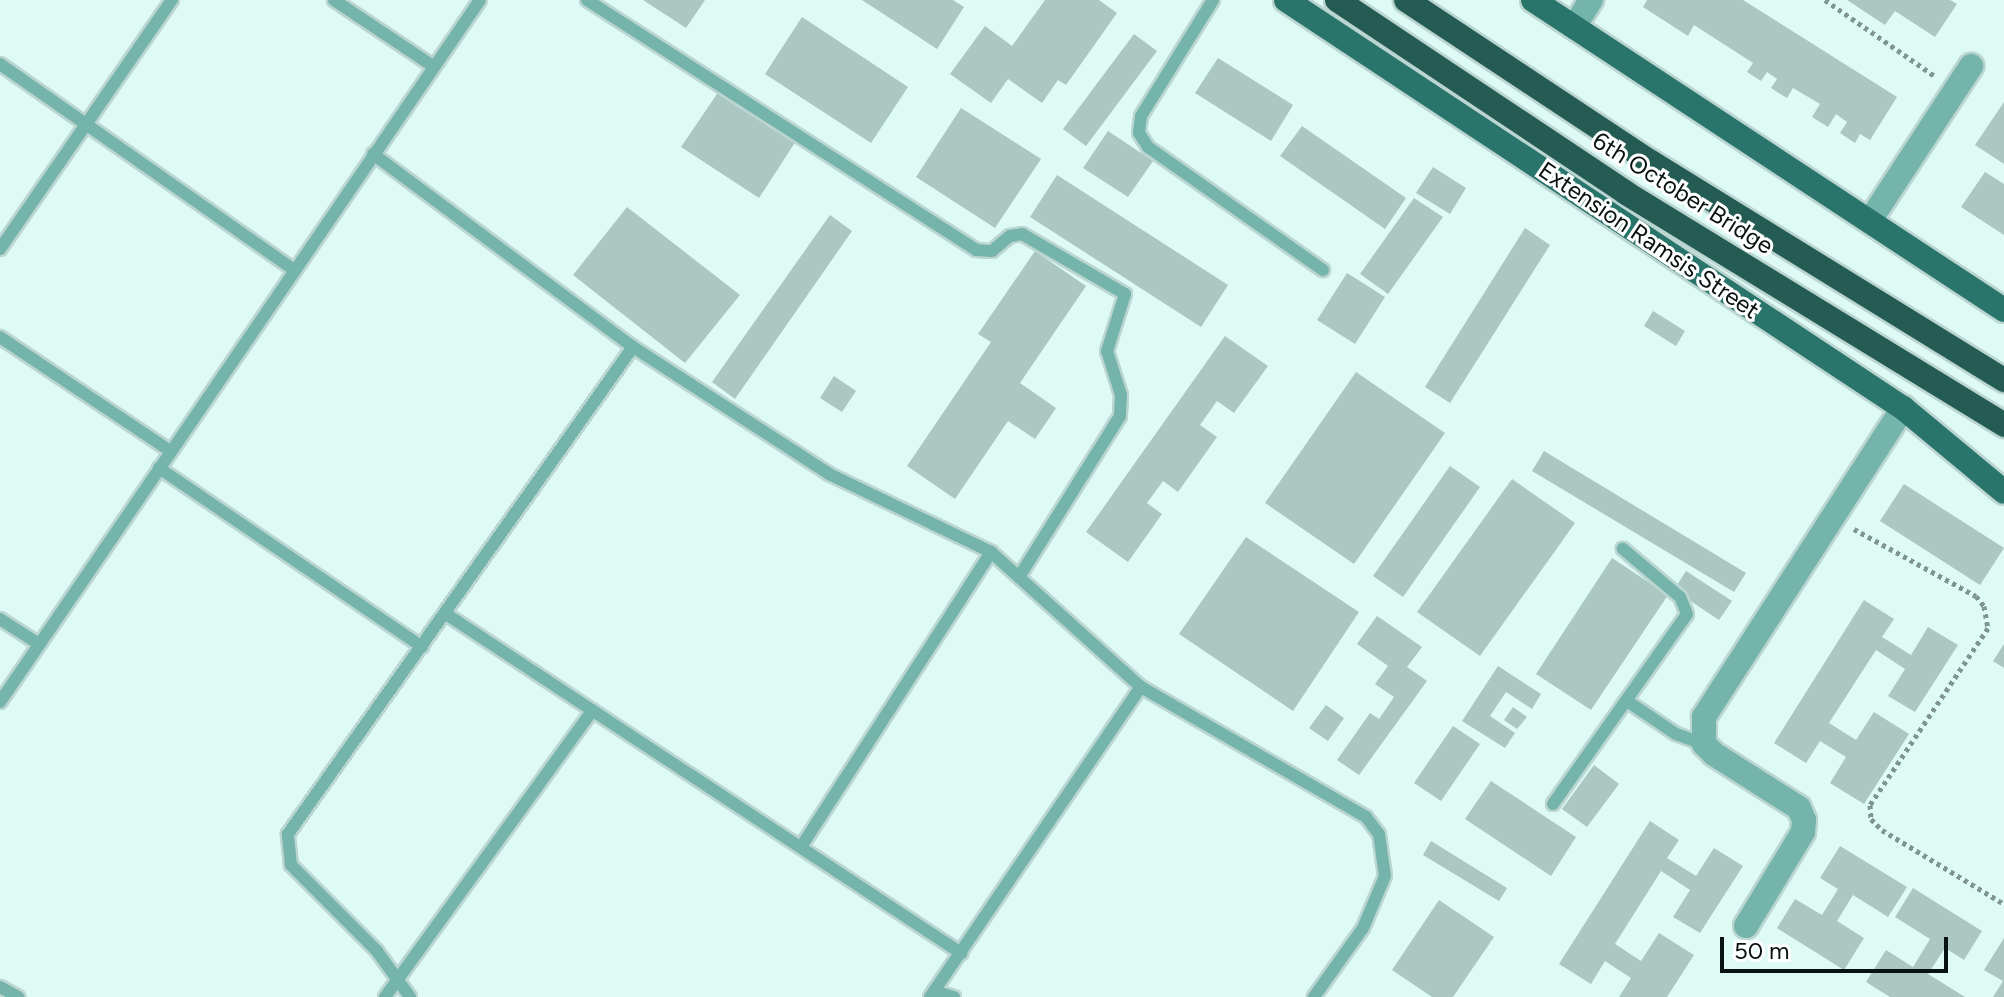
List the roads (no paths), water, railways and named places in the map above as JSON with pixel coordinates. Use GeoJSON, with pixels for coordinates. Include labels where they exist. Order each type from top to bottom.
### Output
{"type":"FeatureCollection","features":[{"type":"Feature","properties":{"kind":"highway","name":"6th October Bridge"},"geometry":{"type":"LineString","coordinates":[[1337,0],[1626,193],[2004,425]]}},
{"type":"Feature","properties":{"kind":"highway","name":"6th October Bridge"},"geometry":{"type":"LineString","coordinates":[[1406,0],[1651,162],[2004,380]]}},
{"type":"Feature","properties":{"kind":"main road","name":"Extension Ramsis Street"},"geometry":{"type":"LineString","coordinates":[[1286,0],[1903,408],[2004,492]]}},
{"type":"Feature","properties":{"kind":"main road"},"geometry":{"type":"LineString","coordinates":[[1533,0],[1871,219],[2004,310]]}},
{"type":"Feature","properties":{"kind":"street"},"geometry":{"type":"LineString","coordinates":[[1574,27],[1591,0]]}},
{"type":"Feature","properties":{"kind":"street"},"geometry":{"type":"LineString","coordinates":[[1871,219],[1971,66]]}},
{"type":"Feature","properties":{"kind":"street"},"geometry":{"type":"LineString","coordinates":[[1746,926],[1803,832],[1804,820],[1799,808],[1704,744],[1704,717],[1903,408]]}},
{"type":"Feature","properties":{"kind":"lane"},"geometry":{"type":"LineString","coordinates":[[0,249],[172,0]]}},
{"type":"Feature","properties":{"kind":"lane"},"geometry":{"type":"LineString","coordinates":[[334,0],[434,67]]}},
{"type":"Feature","properties":{"kind":"lane"},"geometry":{"type":"LineString","coordinates":[[0,702],[480,0]]}},
{"type":"Feature","properties":{"kind":"lane"},"geometry":{"type":"LineString","coordinates":[[587,0],[976,250],[992,251],[1010,236],[1022,234],[1125,294],[1107,351],[1121,395],[1120,416],[1019,577]]}},
{"type":"Feature","properties":{"kind":"lane"},"geometry":{"type":"LineString","coordinates":[[1213,0],[1141,116],[1142,141],[1323,270]]}},
{"type":"Feature","properties":{"kind":"lane"},"geometry":{"type":"LineString","coordinates":[[0,64],[294,270]]}},
{"type":"Feature","properties":{"kind":"lane"},"geometry":{"type":"LineString","coordinates":[[373,154],[633,347],[829,474],[991,552],[1141,687],[1348,804],[1379,834],[1385,876],[1378,897],[1314,997]]}},
{"type":"Feature","properties":{"kind":"lane"},"geometry":{"type":"LineString","coordinates":[[0,337],[170,451]]}},
{"type":"Feature","properties":{"kind":"lane"},"geometry":{"type":"LineString","coordinates":[[410,997],[398,978],[291,865],[286,850],[296,819],[446,614],[633,347]]}},
{"type":"Feature","properties":{"kind":"lane"},"geometry":{"type":"LineString","coordinates":[[159,468],[422,647]]}},
{"type":"Feature","properties":{"kind":"lane"},"geometry":{"type":"LineString","coordinates":[[1553,804],[1687,614],[1680,597],[1623,549]]}},
{"type":"Feature","properties":{"kind":"lane"},"geometry":{"type":"LineString","coordinates":[[801,847],[991,552]]}},
{"type":"Feature","properties":{"kind":"lane"},"geometry":{"type":"LineString","coordinates":[[446,614],[961,953]]}},
{"type":"Feature","properties":{"kind":"lane"},"geometry":{"type":"LineString","coordinates":[[0,619],[39,644]]}},
{"type":"Feature","properties":{"kind":"lane"},"geometry":{"type":"LineString","coordinates":[[954,997],[932,994],[1141,687]]}},
{"type":"Feature","properties":{"kind":"lane"},"geometry":{"type":"LineString","coordinates":[[1627,701],[1676,734],[1704,744]]}},
{"type":"Feature","properties":{"kind":"lane"},"geometry":{"type":"LineString","coordinates":[[385,997],[593,710]]}},
{"type":"Feature","properties":{"kind":"lane"},"geometry":{"type":"LineString","coordinates":[[0,987],[18,997]]}}]}
